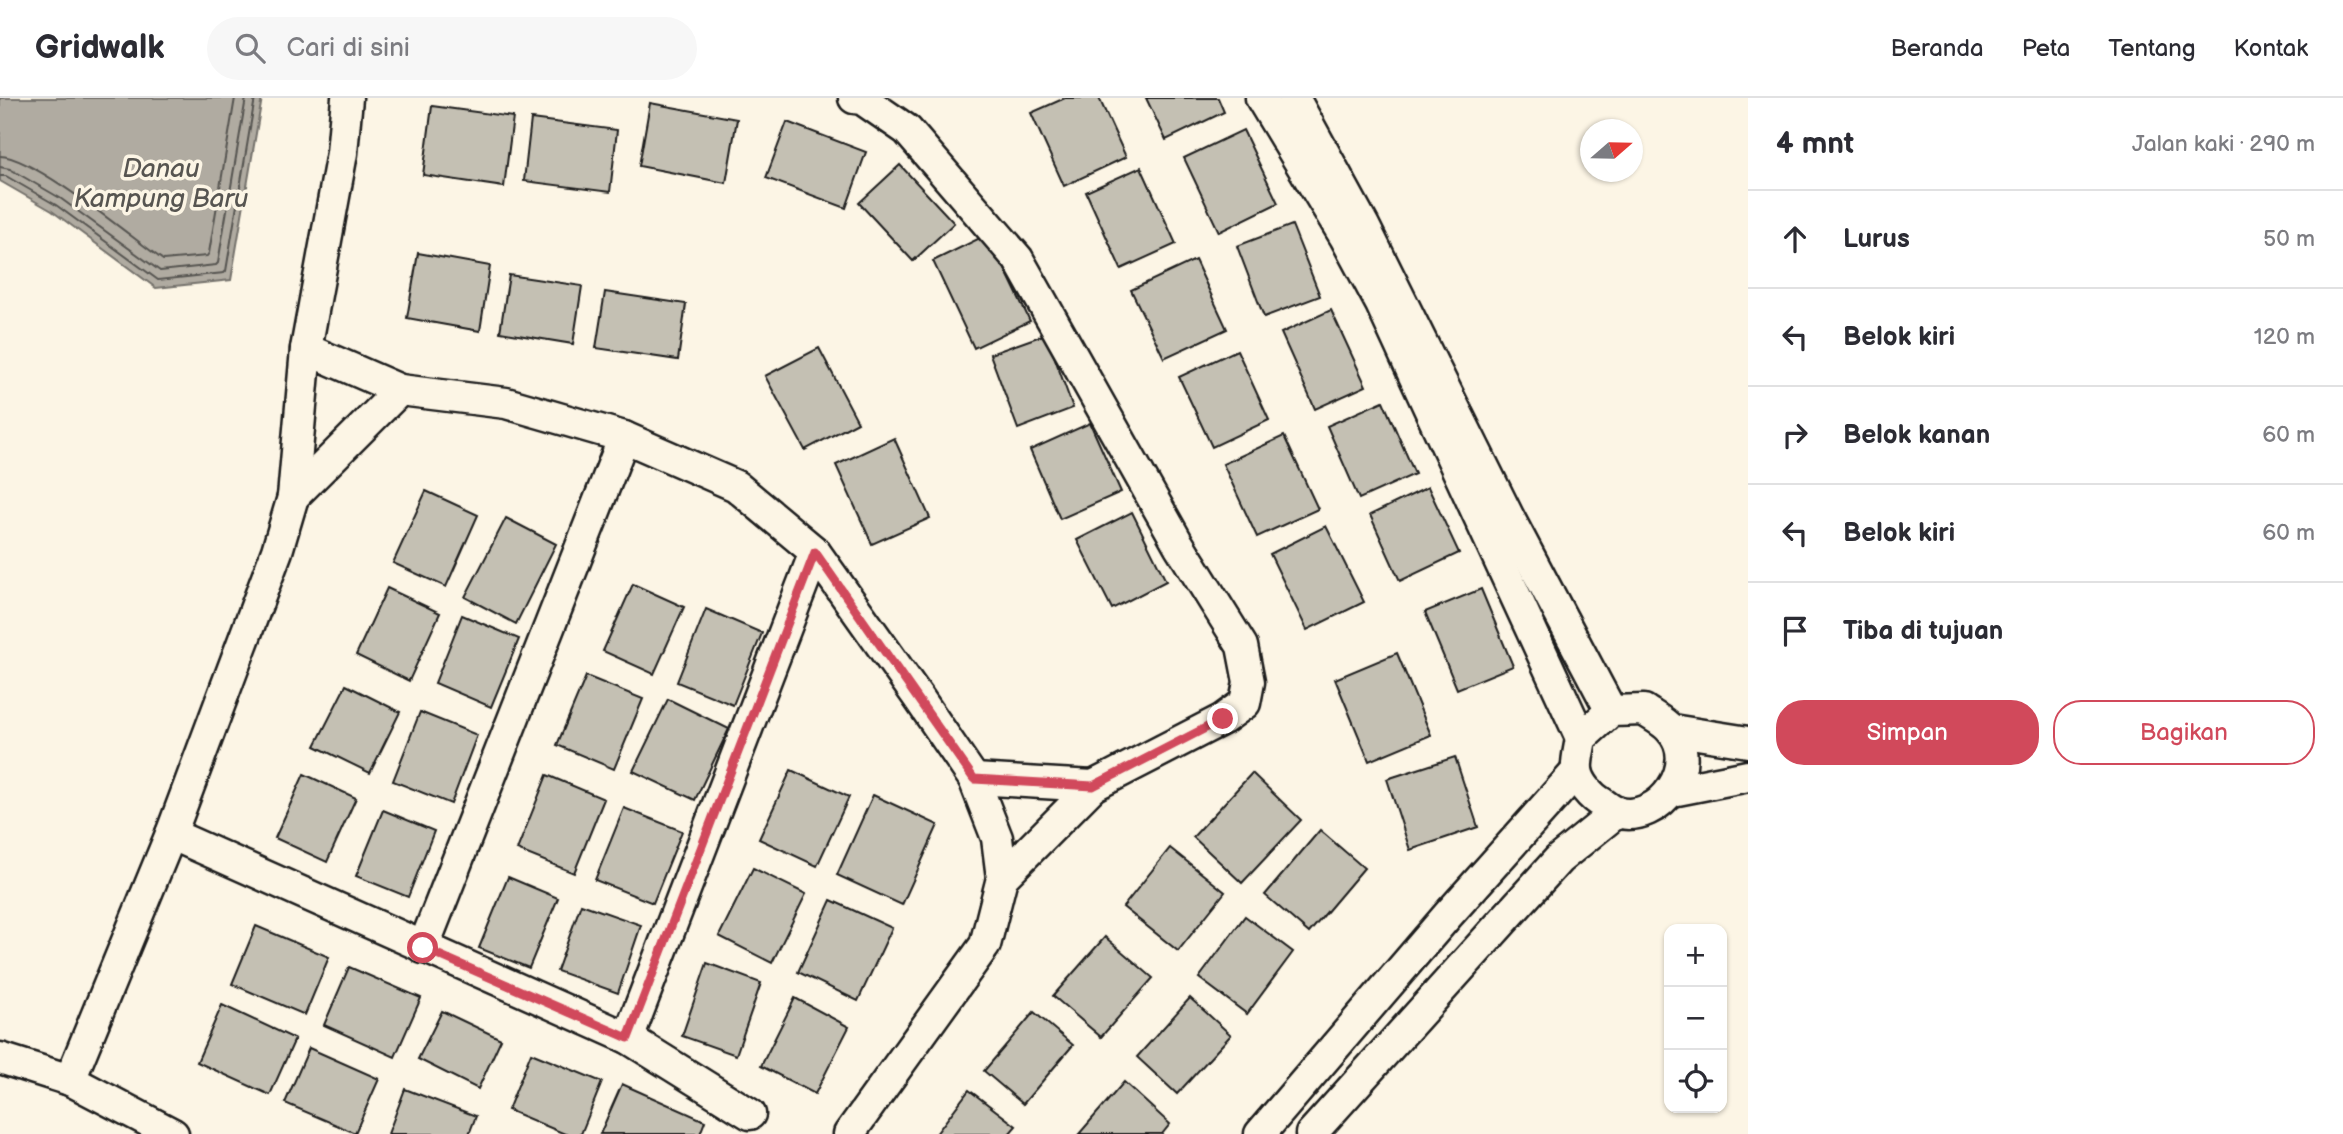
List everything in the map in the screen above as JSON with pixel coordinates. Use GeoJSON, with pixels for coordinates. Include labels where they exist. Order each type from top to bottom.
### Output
{"type":"FeatureCollection","features":[{"type":"Feature","properties":{"kind":"street"},"geometry":{"type":"LineString","coordinates":[[70,1080],[171,834],[277,551],[293,497],[306,349],[342,153],[347,98]]}},
{"type":"Feature","properties":{"kind":"street"},"geometry":{"type":"LineString","coordinates":[[854,98],[862,99],[907,130],[1018,258],[1179,545],[1242,646],[1249,682],[1245,703],[1223,719],[1093,786],[1002,878]]}},
{"type":"Feature","properties":{"kind":"street"},"geometry":{"type":"LineString","coordinates":[[1261,98],[1354,232],[1611,710]]}},
{"type":"Feature","properties":{"kind":"street"},"geometry":{"type":"LineString","coordinates":[[1259,1134],[1448,915],[1577,771],[1581,738],[1387,317],[1354,232],[1294,98]]}},
{"type":"Feature","properties":{"kind":"street"},"geometry":{"type":"LineString","coordinates":[[306,349],[400,390],[506,403],[624,437],[736,486],[815,552],[974,779],[997,838],[1002,878],[985,945],[849,1134]]}},
{"type":"Feature","properties":{"kind":"street"},"geometry":{"type":"LineString","coordinates":[[293,497],[400,390]]}},
{"type":"Feature","properties":{"kind":"street"},"geometry":{"type":"LineString","coordinates":[[423,948],[624,437]]}},
{"type":"Feature","properties":{"kind":"street"},"geometry":{"type":"LineString","coordinates":[[628,1038],[815,552]]}},
{"type":"Feature","properties":{"kind":"street"},"geometry":{"type":"LineString","coordinates":[[1581,738],[1611,710],[1644,710],[1672,730],[1748,742]]}},
{"type":"Feature","properties":{"kind":"street"},"geometry":{"type":"LineString","coordinates":[[1577,771],[1591,797],[1617,812],[1637,813],[1657,805],[1672,791],[1681,771],[1681,749],[1672,730]]}},
{"type":"Feature","properties":{"kind":"street"},"geometry":{"type":"LineString","coordinates":[[1672,791],[1748,776]]}},
{"type":"Feature","properties":{"kind":"street"},"geometry":{"type":"LineString","coordinates":[[974,779],[1093,786]]}},
{"type":"Feature","properties":{"kind":"street"},"geometry":{"type":"LineString","coordinates":[[1311,1134],[1559,859],[1617,812]]}},
{"type":"Feature","properties":{"kind":"street"},"geometry":{"type":"LineString","coordinates":[[171,834],[628,1038],[750,1114]]}},
{"type":"Feature","properties":{"kind":"street"},"geometry":{"type":"LineString","coordinates":[[0,1058],[70,1080],[173,1134]]}},
{"type":"Feature","properties":{"kind":"water","name":"Danau Kampung Baru"},"geometry":{"type":"Polygon","coordinates":[[[0,98],[262,98],[231,280],[156,288],[52,211],[0,181],[0,98]]]}},
{"type":"Feature","properties":{"kind":"building"},"geometry":{"type":"Polygon","coordinates":[[[1065,98],[1099,98],[1126,157],[1064,186],[1031,113],[1065,98]]]}},
{"type":"Feature","properties":{"kind":"building"},"geometry":{"type":"Polygon","coordinates":[[[1146,98],[1218,98],[1224,112],[1166,140],[1146,98]]]}},
{"type":"Feature","properties":{"kind":"building"},"geometry":{"type":"Polygon","coordinates":[[[650,103],[737,119],[726,183],[639,166],[650,103]]]}},
{"type":"Feature","properties":{"kind":"building"},"geometry":{"type":"Polygon","coordinates":[[[432,106],[513,117],[504,187],[423,175],[432,106]]]}},
{"type":"Feature","properties":{"kind":"building"},"geometry":{"type":"Polygon","coordinates":[[[531,119],[617,130],[610,192],[524,181],[531,119]]]}},
{"type":"Feature","properties":{"kind":"building"},"geometry":{"type":"Polygon","coordinates":[[[787,122],[866,152],[846,208],[766,178],[787,122]]]}},
{"type":"Feature","properties":{"kind":"building"},"geometry":{"type":"Polygon","coordinates":[[[1243,130],[1278,203],[1219,232],[1184,158],[1243,130]]]}},
{"type":"Feature","properties":{"kind":"building"},"geometry":{"type":"Polygon","coordinates":[[[900,165],[954,223],[913,261],[859,203],[900,165]]]}},
{"type":"Feature","properties":{"kind":"building"},"geometry":{"type":"Polygon","coordinates":[[[1141,167],[1176,244],[1121,269],[1086,192],[1141,167]]]}},
{"type":"Feature","properties":{"kind":"building"},"geometry":{"type":"Polygon","coordinates":[[[1292,225],[1320,296],[1264,317],[1237,246],[1292,225]]]}},
{"type":"Feature","properties":{"kind":"building"},"geometry":{"type":"Polygon","coordinates":[[[988,234],[1030,321],[974,348],[933,261],[988,234]]]}},
{"type":"Feature","properties":{"kind":"building"},"geometry":{"type":"Polygon","coordinates":[[[418,253],[490,266],[480,331],[407,318],[418,253]]]}},
{"type":"Feature","properties":{"kind":"building"},"geometry":{"type":"Polygon","coordinates":[[[1195,260],[1227,329],[1164,358],[1131,290],[1195,260]]]}},
{"type":"Feature","properties":{"kind":"building"},"geometry":{"type":"Polygon","coordinates":[[[509,275],[582,286],[573,344],[500,332],[509,275]]]}},
{"type":"Feature","properties":{"kind":"building"},"geometry":{"type":"Polygon","coordinates":[[[605,292],[686,304],[678,360],[596,348],[605,292]]]}},
{"type":"Feature","properties":{"kind":"building"},"geometry":{"type":"Polygon","coordinates":[[[1331,310],[1366,386],[1315,409],[1281,333],[1331,310]]]}},
{"type":"Feature","properties":{"kind":"building"},"geometry":{"type":"Polygon","coordinates":[[[1046,334],[1073,408],[1018,429],[990,354],[1046,334]]]}},
{"type":"Feature","properties":{"kind":"building"},"geometry":{"type":"Polygon","coordinates":[[[819,348],[858,422],[805,450],[765,376],[819,348]]]}},
{"type":"Feature","properties":{"kind":"building"},"geometry":{"type":"Polygon","coordinates":[[[1237,350],[1269,420],[1212,447],[1179,377],[1237,350]]]}},
{"type":"Feature","properties":{"kind":"building"},"geometry":{"type":"Polygon","coordinates":[[[1383,401],[1415,474],[1359,499],[1327,426],[1383,401]]]}},
{"type":"Feature","properties":{"kind":"building"},"geometry":{"type":"Polygon","coordinates":[[[1090,423],[1121,492],[1060,519],[1030,450],[1090,423]]]}},
{"type":"Feature","properties":{"kind":"building"},"geometry":{"type":"Polygon","coordinates":[[[1284,436],[1318,509],[1257,537],[1223,464],[1284,436]]]}},
{"type":"Feature","properties":{"kind":"building"},"geometry":{"type":"Polygon","coordinates":[[[894,438],[930,518],[872,544],[836,465],[894,438]]]}},
{"type":"Feature","properties":{"kind":"building"},"geometry":{"type":"Polygon","coordinates":[[[1428,487],[1459,553],[1400,581],[1370,515],[1428,487]]]}},
{"type":"Feature","properties":{"kind":"building"},"geometry":{"type":"Polygon","coordinates":[[[426,491],[478,515],[446,587],[393,563],[426,491]]]}},
{"type":"Feature","properties":{"kind":"building"},"geometry":{"type":"Polygon","coordinates":[[[1132,512],[1166,581],[1112,609],[1077,540],[1132,512]]]}},
{"type":"Feature","properties":{"kind":"building"},"geometry":{"type":"Polygon","coordinates":[[[506,518],[556,544],[516,624],[465,597],[506,518]]]}},
{"type":"Feature","properties":{"kind":"building"},"geometry":{"type":"Polygon","coordinates":[[[1326,526],[1364,602],[1307,630],[1270,554],[1326,526]]]}},
{"type":"Feature","properties":{"kind":"building"},"geometry":{"type":"Polygon","coordinates":[[[633,584],[684,607],[654,674],[603,651],[633,584]]]}},
{"type":"Feature","properties":{"kind":"building"},"geometry":{"type":"Polygon","coordinates":[[[387,588],[440,613],[409,681],[356,655],[387,588]]]}},
{"type":"Feature","properties":{"kind":"building"},"geometry":{"type":"Polygon","coordinates":[[[1481,589],[1513,666],[1457,689],[1425,612],[1481,589]]]}},
{"type":"Feature","properties":{"kind":"building"},"geometry":{"type":"Polygon","coordinates":[[[706,609],[762,633],[733,705],[677,682],[706,609]]]}},
{"type":"Feature","properties":{"kind":"building"},"geometry":{"type":"Polygon","coordinates":[[[462,615],[519,639],[491,707],[435,683],[462,615]]]}},
{"type":"Feature","properties":{"kind":"building"},"geometry":{"type":"Polygon","coordinates":[[[1397,653],[1431,735],[1369,761],[1335,679],[1397,653]]]}},
{"type":"Feature","properties":{"kind":"building"},"geometry":{"type":"Polygon","coordinates":[[[586,676],[643,699],[614,769],[557,745],[586,676]]]}},
{"type":"Feature","properties":{"kind":"building"},"geometry":{"type":"Polygon","coordinates":[[[346,685],[400,712],[370,773],[315,746],[346,685]]]}},
{"type":"Feature","properties":{"kind":"building"},"geometry":{"type":"Polygon","coordinates":[[[668,699],[729,729],[695,800],[633,771],[668,699]]]}},
{"type":"Feature","properties":{"kind":"building"},"geometry":{"type":"Polygon","coordinates":[[[420,712],[477,735],[451,804],[393,781],[420,712]]]}},
{"type":"Feature","properties":{"kind":"building"},"geometry":{"type":"Polygon","coordinates":[[[1455,757],[1478,827],[1410,850],[1387,779],[1455,757]]]}},
{"type":"Feature","properties":{"kind":"building"},"geometry":{"type":"Polygon","coordinates":[[[791,770],[849,797],[817,866],[759,839],[791,770]]]}},
{"type":"Feature","properties":{"kind":"building"},"geometry":{"type":"Polygon","coordinates":[[[1252,773],[1301,820],[1242,883],[1193,837],[1252,773]]]}},
{"type":"Feature","properties":{"kind":"building"},"geometry":{"type":"Polygon","coordinates":[[[304,774],[356,798],[327,862],[275,838],[304,774]]]}},
{"type":"Feature","properties":{"kind":"building"},"geometry":{"type":"Polygon","coordinates":[[[547,775],[604,799],[574,873],[517,850],[547,775]]]}},
{"type":"Feature","properties":{"kind":"building"},"geometry":{"type":"Polygon","coordinates":[[[873,795],[938,825],[902,905],[837,875],[873,795]]]}},
{"type":"Feature","properties":{"kind":"building"},"geometry":{"type":"Polygon","coordinates":[[[624,808],[682,831],[653,903],[595,880],[624,808]]]}},
{"type":"Feature","properties":{"kind":"building"},"geometry":{"type":"Polygon","coordinates":[[[383,810],[434,831],[408,897],[356,876],[383,810]]]}},
{"type":"Feature","properties":{"kind":"building"},"geometry":{"type":"Polygon","coordinates":[[[1320,830],[1364,868],[1309,933],[1265,895],[1320,830]]]}},
{"type":"Feature","properties":{"kind":"building"},"geometry":{"type":"Polygon","coordinates":[[[1170,848],[1225,892],[1178,951],[1123,907],[1170,848]]]}},
{"type":"Feature","properties":{"kind":"building"},"geometry":{"type":"Polygon","coordinates":[[[753,868],[806,894],[772,963],[719,936],[753,868]]]}},
{"type":"Feature","properties":{"kind":"building"},"geometry":{"type":"Polygon","coordinates":[[[508,877],[558,898],[529,968],[479,948],[508,877]]]}},
{"type":"Feature","properties":{"kind":"building"},"geometry":{"type":"Polygon","coordinates":[[[831,900],[892,928],[858,1001],[798,972],[831,900]]]}},
{"type":"Feature","properties":{"kind":"building"},"geometry":{"type":"Polygon","coordinates":[[[581,904],[641,925],[618,993],[557,971],[581,904]]]}},
{"type":"Feature","properties":{"kind":"building"},"geometry":{"type":"Polygon","coordinates":[[[1245,916],[1293,952],[1247,1014],[1199,978],[1245,916]]]}},
{"type":"Feature","properties":{"kind":"building"},"geometry":{"type":"Polygon","coordinates":[[[256,926],[329,957],[305,1015],[232,984],[256,926]]]}},
{"type":"Feature","properties":{"kind":"building"},"geometry":{"type":"Polygon","coordinates":[[[1105,937],[1153,978],[1101,1037],[1053,996],[1105,937]]]}},
{"type":"Feature","properties":{"kind":"building"},"geometry":{"type":"Polygon","coordinates":[[[707,963],[761,983],[736,1055],[682,1036],[707,963]]]}},
{"type":"Feature","properties":{"kind":"building"},"geometry":{"type":"Polygon","coordinates":[[[349,967],[421,998],[395,1057],[324,1025],[349,967]]]}},
{"type":"Feature","properties":{"kind":"building"},"geometry":{"type":"Polygon","coordinates":[[[795,998],[849,1027],[815,1094],[761,1066],[795,998]]]}},
{"type":"Feature","properties":{"kind":"building"},"geometry":{"type":"Polygon","coordinates":[[[1190,998],[1231,1035],[1177,1094],[1137,1057],[1190,998]]]}},
{"type":"Feature","properties":{"kind":"building"},"geometry":{"type":"Polygon","coordinates":[[[222,1005],[295,1039],[270,1095],[197,1062],[222,1005]]]}},
{"type":"Feature","properties":{"kind":"building"},"geometry":{"type":"Polygon","coordinates":[[[442,1011],[501,1039],[478,1089],[418,1059],[442,1011]]]}},
{"type":"Feature","properties":{"kind":"building"},"geometry":{"type":"Polygon","coordinates":[[[1034,1012],[1073,1045],[1023,1104],[984,1071],[1034,1012]]]}},
{"type":"Feature","properties":{"kind":"building"},"geometry":{"type":"Polygon","coordinates":[[[309,1048],[379,1079],[355,1133],[285,1103],[309,1048]]]}},
{"type":"Feature","properties":{"kind":"building"},"geometry":{"type":"Polygon","coordinates":[[[531,1053],[602,1082],[581,1134],[565,1134],[508,1110],[531,1053]]]}},
{"type":"Feature","properties":{"kind":"building"},"geometry":{"type":"Polygon","coordinates":[[[1124,1082],[1170,1124],[1162,1134],[1079,1134],[1124,1082]]]}},
{"type":"Feature","properties":{"kind":"building"},"geometry":{"type":"Polygon","coordinates":[[[622,1084],[705,1121],[700,1134],[600,1134],[622,1084]]]}},
{"type":"Feature","properties":{"kind":"building"},"geometry":{"type":"Polygon","coordinates":[[[405,1089],[476,1116],[469,1134],[388,1134],[405,1089]]]}},
{"type":"Feature","properties":{"kind":"building"},"geometry":{"type":"Polygon","coordinates":[[[969,1090],[1016,1126],[1009,1134],[936,1134],[969,1090]]]}},
{"type":"Feature","properties":{"kind":"route"},"geometry":{"type":"LineString","coordinates":[[423,948],[628,1038],[815,552],[974,779],[1093,786],[1223,719]]}}]}
